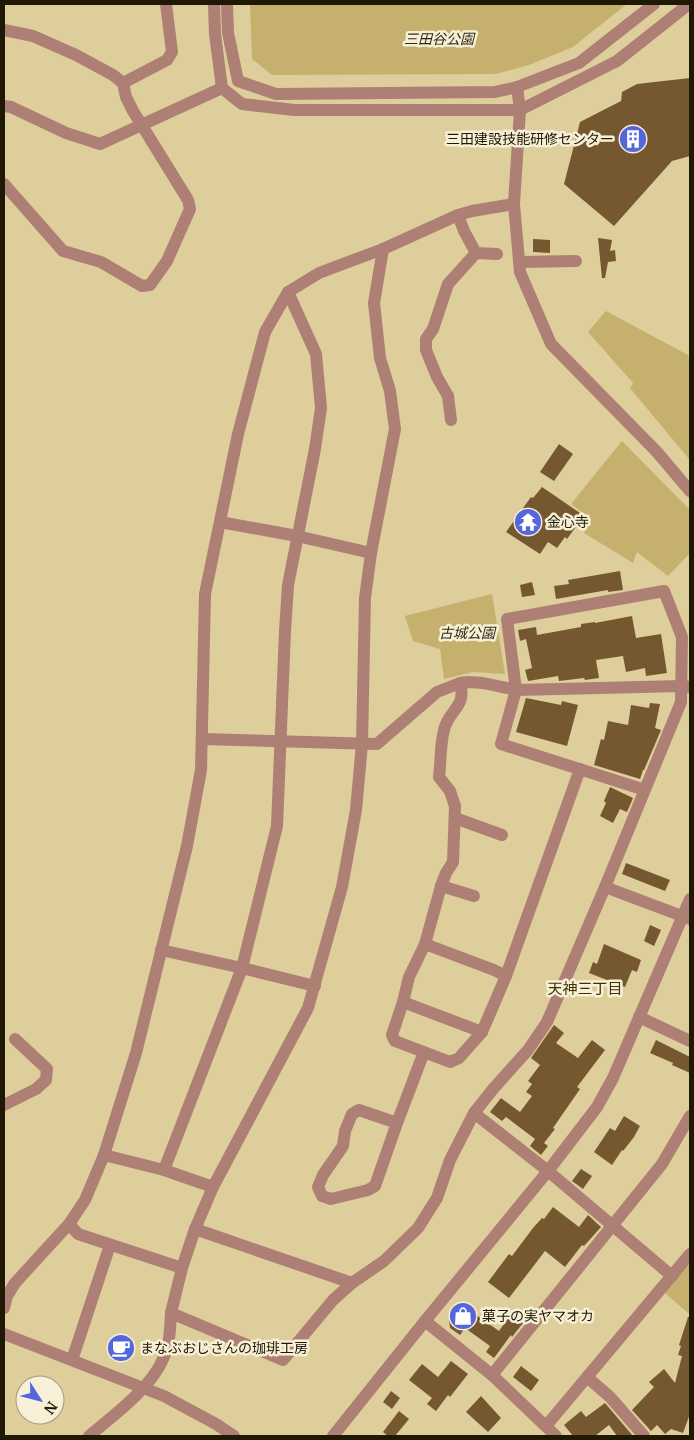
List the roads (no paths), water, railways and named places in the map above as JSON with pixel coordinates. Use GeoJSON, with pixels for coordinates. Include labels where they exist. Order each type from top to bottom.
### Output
{"type":"FeatureCollection","features":[{"type":"Feature","properties":{"kind":"street"},"geometry":{"type":"LineString","coordinates":[[123,83],[167,60],[172,52],[166,4]]}},
{"type":"Feature","properties":{"kind":"street"},"geometry":{"type":"LineString","coordinates":[[214,4],[215,34],[222,88],[242,104],[294,110],[520,110],[616,61],[687,6]]}},
{"type":"Feature","properties":{"kind":"street"},"geometry":{"type":"LineString","coordinates":[[227,4],[228,33],[238,81],[276,94],[495,92],[517,87],[579,63],[654,4]]}},
{"type":"Feature","properties":{"kind":"street"},"geometry":{"type":"LineString","coordinates":[[4,30],[33,36],[76,55],[113,75],[123,83],[126,96],[133,111],[188,200],[190,209],[168,261],[150,285],[142,286],[101,262],[63,251],[4,184]]}},
{"type":"Feature","properties":{"kind":"street"},"geometry":{"type":"LineString","coordinates":[[517,87],[520,110],[514,204],[520,272],[551,344],[657,452],[690,490]]}},
{"type":"Feature","properties":{"kind":"street"},"geometry":{"type":"LineString","coordinates":[[4,106],[11,107],[66,133],[100,144],[222,88]]}},
{"type":"Feature","properties":{"kind":"street"},"geometry":{"type":"LineString","coordinates":[[4,1308],[7,1296],[15,1283],[69,1224],[85,1200],[104,1155],[136,1053],[187,846],[201,770],[205,594],[238,434],[265,332],[288,292],[319,273],[383,250],[458,215],[514,204]]}},
{"type":"Feature","properties":{"kind":"street"},"geometry":{"type":"LineString","coordinates":[[458,215],[476,253]]}},
{"type":"Feature","properties":{"kind":"street"},"geometry":{"type":"LineString","coordinates":[[88,1436],[144,1388],[163,1360],[168,1344],[171,1313],[182,1268],[195,1229],[213,1187],[308,1008],[342,887],[356,810],[362,744],[365,598],[371,553],[395,429],[390,391],[380,358],[374,303],[383,250]]}},
{"type":"Feature","properties":{"kind":"street"},"geometry":{"type":"LineString","coordinates":[[476,253],[497,254]]}},
{"type":"Feature","properties":{"kind":"street"},"geometry":{"type":"LineString","coordinates":[[451,420],[448,396],[437,377],[426,350],[426,339],[433,329],[448,284],[476,253]]}},
{"type":"Feature","properties":{"kind":"street"},"geometry":{"type":"LineString","coordinates":[[519,262],[576,261]]}},
{"type":"Feature","properties":{"kind":"street"},"geometry":{"type":"LineString","coordinates":[[164,1170],[242,968],[277,826],[288,585],[315,449],[321,408],[316,354],[288,292]]}},
{"type":"Feature","properties":{"kind":"street"},"geometry":{"type":"LineString","coordinates":[[220,522],[297,536],[371,553]]}},
{"type":"Feature","properties":{"kind":"street"},"geometry":{"type":"LineString","coordinates":[[171,1313],[283,1360],[333,1300],[352,1283],[384,1261],[418,1228],[437,1198],[450,1160],[474,1113],[528,1050],[547,1022],[606,887],[681,702],[686,687],[682,637],[664,590],[507,619],[516,690],[501,744],[645,790]]}},
{"type":"Feature","properties":{"kind":"street"},"geometry":{"type":"LineString","coordinates":[[202,739],[377,744],[437,692],[460,683],[468,682],[516,690],[686,687]]}},
{"type":"Feature","properties":{"kind":"street"},"geometry":{"type":"LineString","coordinates":[[460,683],[463,693],[444,728],[439,777],[450,792],[456,806],[452,862],[441,886],[425,944],[409,977],[392,1035],[395,1041],[450,1062],[459,1058],[482,1032],[506,976],[580,769]]}},
{"type":"Feature","properties":{"kind":"street"},"geometry":{"type":"LineString","coordinates":[[455,818],[502,835]]}},
{"type":"Feature","properties":{"kind":"street"},"geometry":{"type":"LineString","coordinates":[[441,886],[474,896]]}},
{"type":"Feature","properties":{"kind":"street"},"geometry":{"type":"LineString","coordinates":[[606,887],[686,918]]}},
{"type":"Feature","properties":{"kind":"street"},"geometry":{"type":"LineString","coordinates":[[333,1436],[548,1171],[597,1107],[613,1078],[639,1017],[686,918],[690,899]]}},
{"type":"Feature","properties":{"kind":"street"},"geometry":{"type":"LineString","coordinates":[[425,944],[506,976]]}},
{"type":"Feature","properties":{"kind":"street"},"geometry":{"type":"LineString","coordinates":[[161,950],[315,986]]}},
{"type":"Feature","properties":{"kind":"street"},"geometry":{"type":"LineString","coordinates":[[403,1002],[482,1032]]}},
{"type":"Feature","properties":{"kind":"street"},"geometry":{"type":"LineString","coordinates":[[639,1017],[690,1041]]}},
{"type":"Feature","properties":{"kind":"street"},"geometry":{"type":"LineString","coordinates":[[4,1105],[36,1090],[46,1080],[47,1069],[15,1039]]}},
{"type":"Feature","properties":{"kind":"street"},"geometry":{"type":"LineString","coordinates":[[397,1123],[359,1110],[352,1114],[345,1131],[344,1146],[323,1175],[318,1187],[322,1196],[331,1199],[368,1190],[375,1186],[424,1052]]}},
{"type":"Feature","properties":{"kind":"street"},"geometry":{"type":"LineString","coordinates":[[474,1113],[548,1171],[672,1276]]}},
{"type":"Feature","properties":{"kind":"street"},"geometry":{"type":"LineString","coordinates":[[492,1375],[614,1226],[662,1164],[690,1116]]}},
{"type":"Feature","properties":{"kind":"street"},"geometry":{"type":"LineString","coordinates":[[104,1155],[164,1170],[213,1187]]}},
{"type":"Feature","properties":{"kind":"street"},"geometry":{"type":"LineString","coordinates":[[69,1224],[78,1234],[182,1268]]}},
{"type":"Feature","properties":{"kind":"street"},"geometry":{"type":"LineString","coordinates":[[195,1229],[352,1283]]}},
{"type":"Feature","properties":{"kind":"street"},"geometry":{"type":"LineString","coordinates":[[72,1360],[110,1245]]}},
{"type":"Feature","properties":{"kind":"street"},"geometry":{"type":"LineString","coordinates":[[546,1426],[690,1254]]}},
{"type":"Feature","properties":{"kind":"street"},"geometry":{"type":"LineString","coordinates":[[425,1321],[492,1375],[556,1436]]}},
{"type":"Feature","properties":{"kind":"street"},"geometry":{"type":"LineString","coordinates":[[4,1334],[164,1396],[208,1419],[234,1436]]}},
{"type":"Feature","properties":{"kind":"street"},"geometry":{"type":"LineString","coordinates":[[587,1378],[610,1397],[644,1436]]}},
{"type":"Feature","properties":{"kind":"place","name":"三田建設技能研修センター"},"geometry":{"type":"Point","coordinates":[633,139]}},
{"type":"Feature","properties":{"kind":"place","name":"金心寺"},"geometry":{"type":"Point","coordinates":[528,522]}},
{"type":"Feature","properties":{"kind":"place","name":"菓子の実ヤマオカ"},"geometry":{"type":"Point","coordinates":[463,1316]}},
{"type":"Feature","properties":{"kind":"place","name":"まなぶおじさんの珈琲工房"},"geometry":{"type":"Point","coordinates":[121,1348]}},
{"type":"Feature","properties":{"kind":"district","name":"天神三丁目"},"geometry":{"type":"Point","coordinates":[585,989]}},
{"type":"Feature","properties":{"kind":"park label","name":"三田谷公園"},"geometry":{"type":"Point","coordinates":[439,39]}},
{"type":"Feature","properties":{"kind":"park label","name":"古城公園"},"geometry":{"type":"Point","coordinates":[467,633]}}]}
